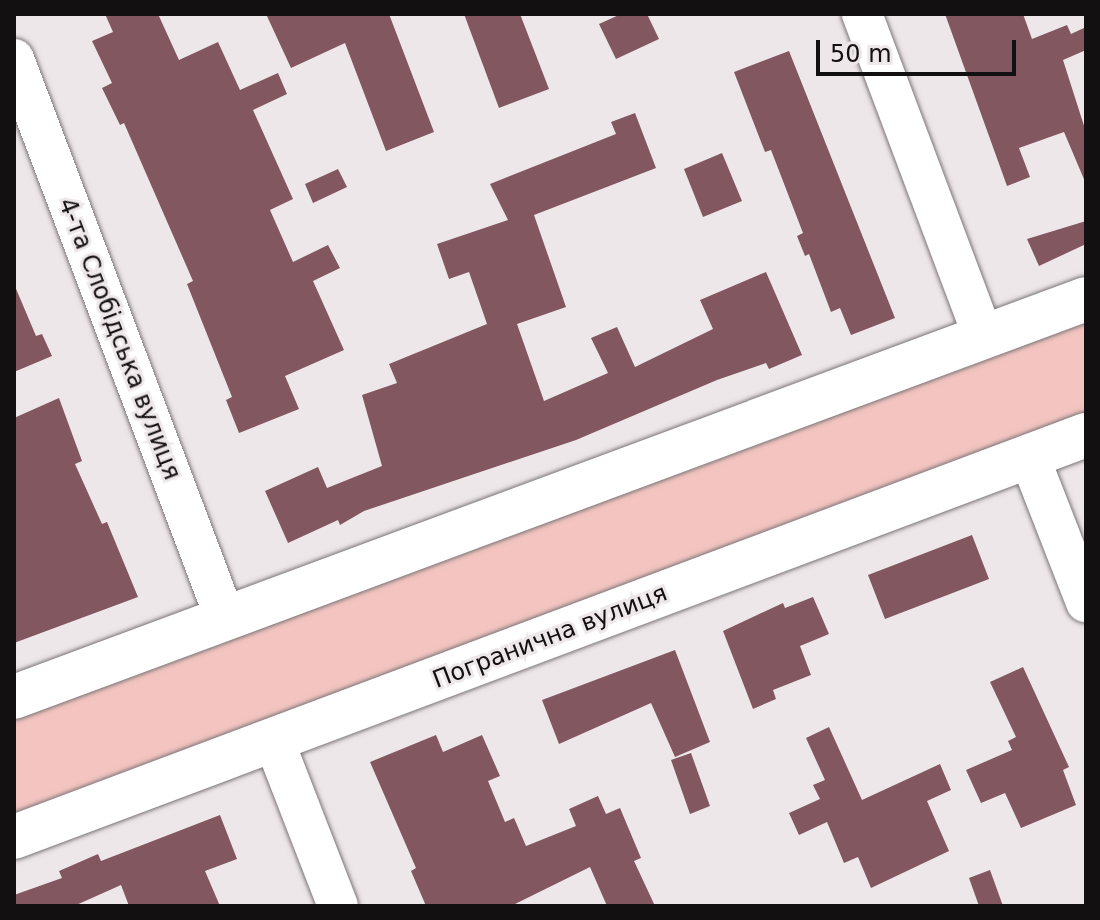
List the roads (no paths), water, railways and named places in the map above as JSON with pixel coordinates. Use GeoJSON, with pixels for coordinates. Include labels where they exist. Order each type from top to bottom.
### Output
{"type":"FeatureCollection","features":[{"type":"Feature","properties":{"kind":"main road"},"geometry":{"type":"LineString","coordinates":[[14,697],[1086,299]]}},
{"type":"Feature","properties":{"kind":"main road","name":"Погранична вулиця"},"geometry":{"type":"LineString","coordinates":[[14,837],[1086,435]]}},
{"type":"Feature","properties":{"kind":"street"},"geometry":{"type":"LineString","coordinates":[[862,14],[984,338]]}},
{"type":"Feature","properties":{"kind":"street","name":"4-та Слобідська вулиця"},"geometry":{"type":"LineString","coordinates":[[14,59],[225,618]]}},
{"type":"Feature","properties":{"kind":"street"},"geometry":{"type":"LineString","coordinates":[[1029,456],[1086,602]]}},
{"type":"Feature","properties":{"kind":"street"},"geometry":{"type":"LineString","coordinates":[[274,741],[338,906]]}}]}
